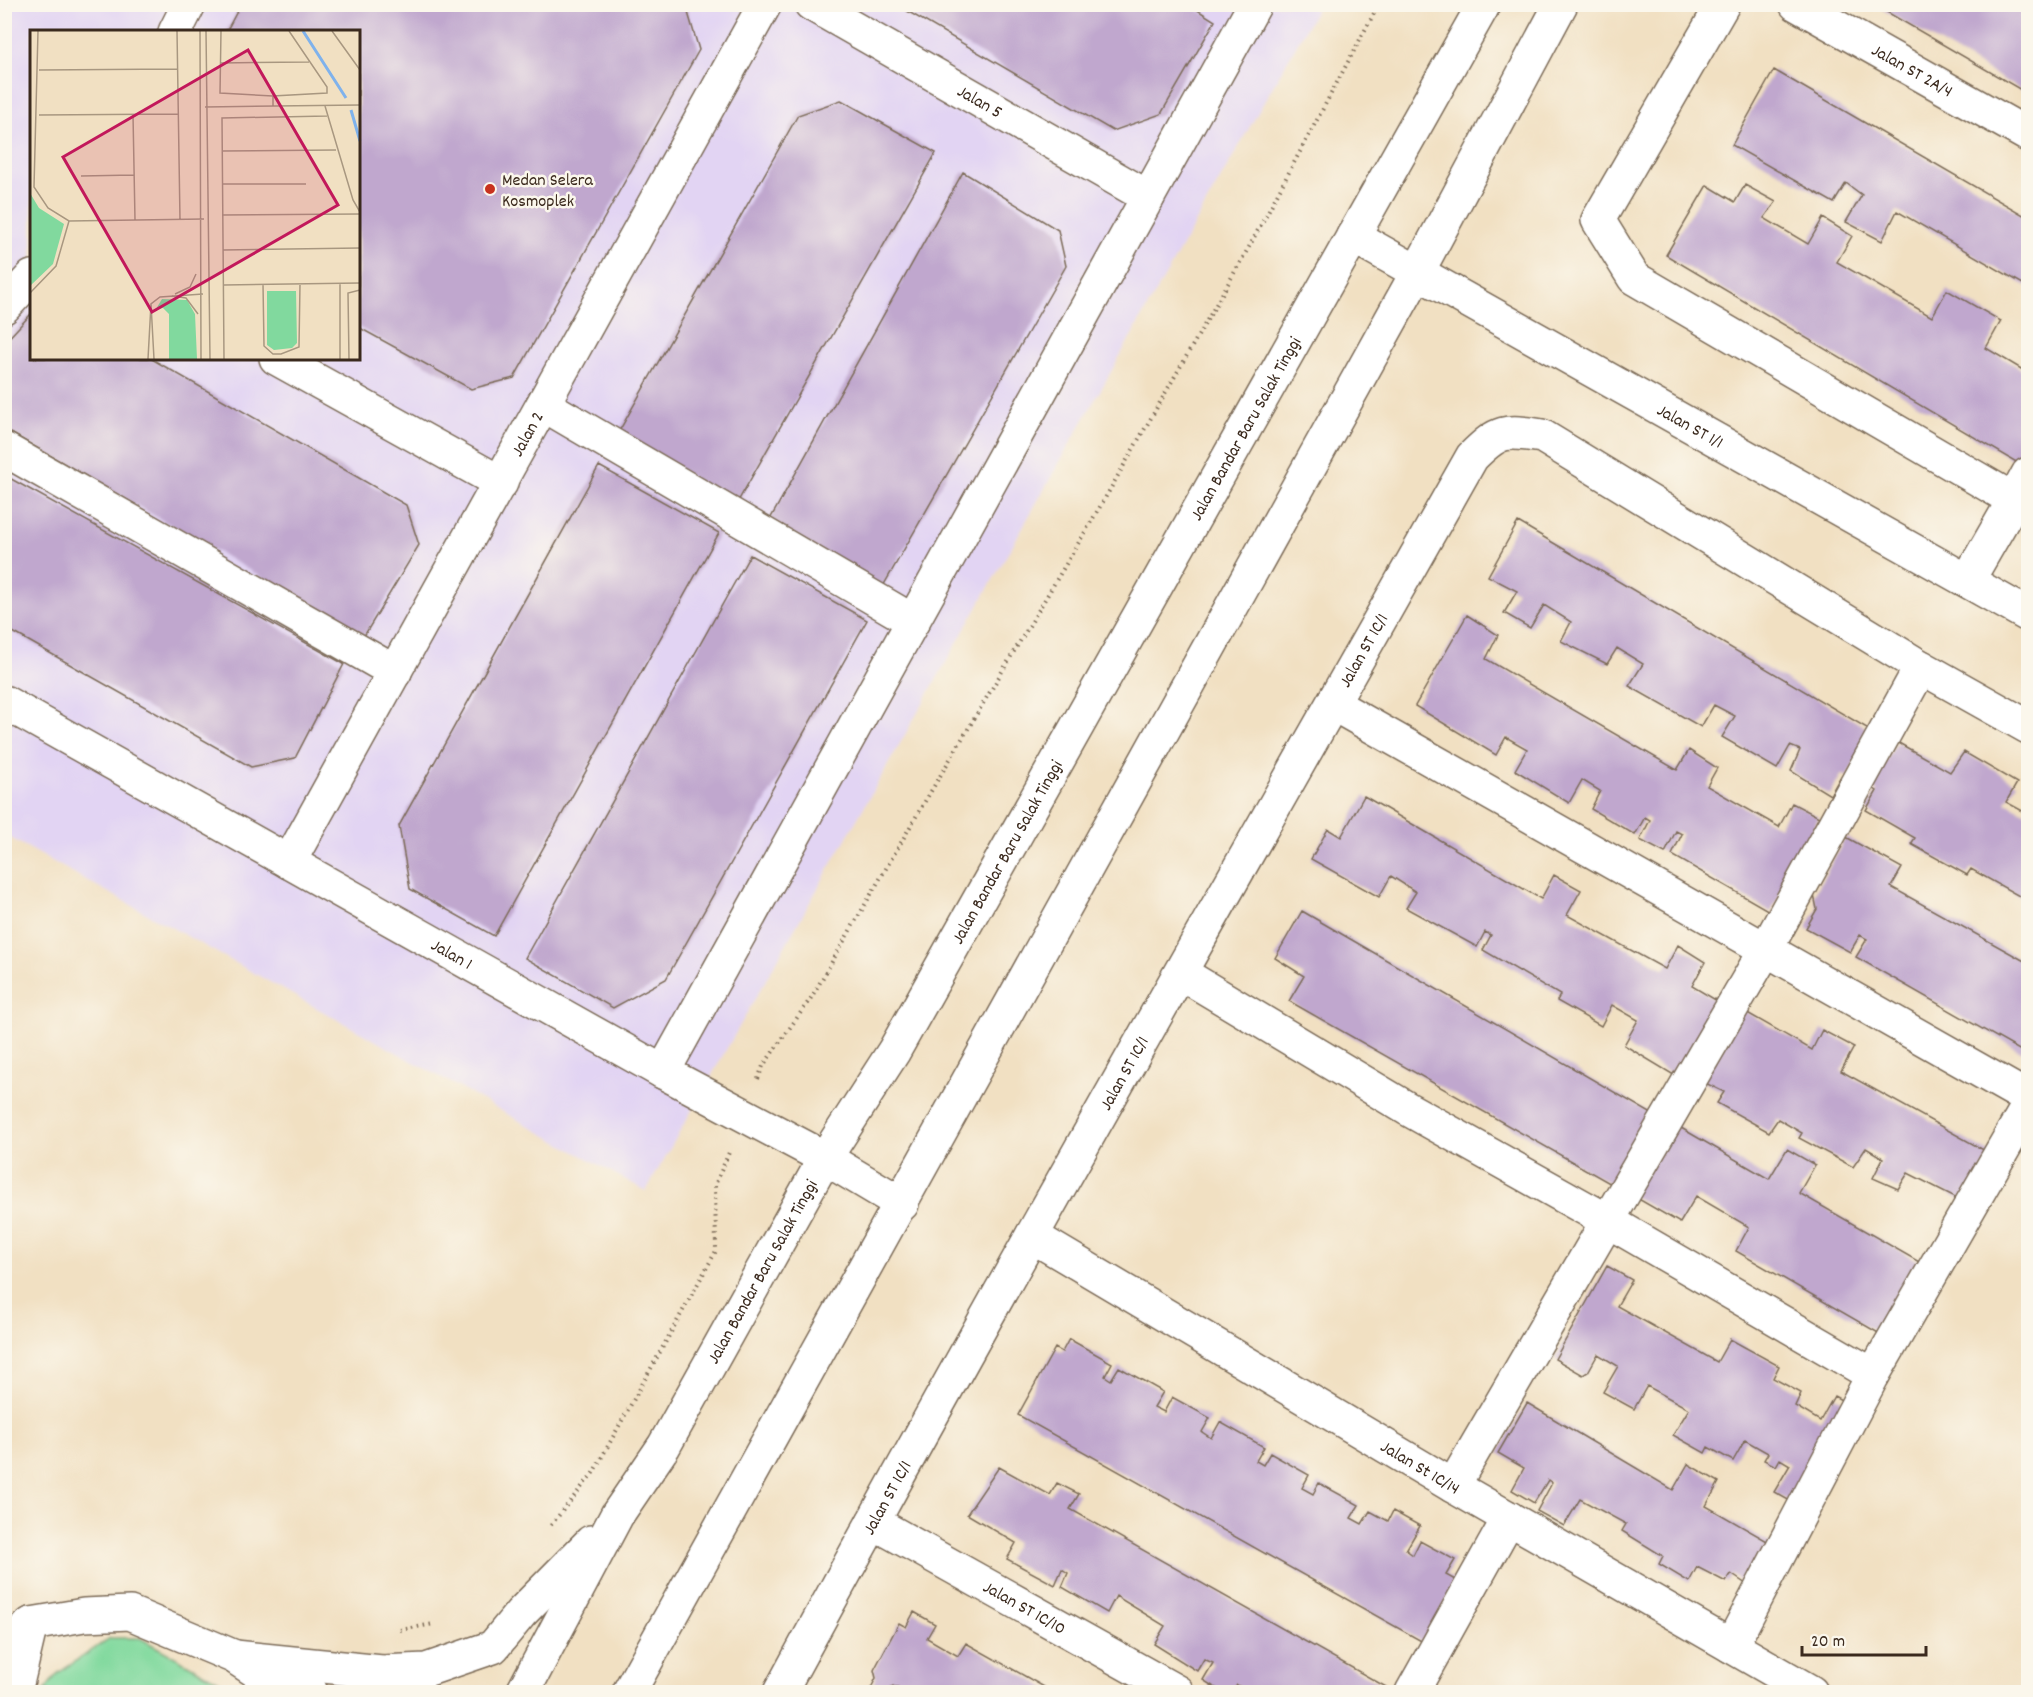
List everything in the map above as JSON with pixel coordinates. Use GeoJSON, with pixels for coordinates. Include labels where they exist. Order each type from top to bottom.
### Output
{"type":"FeatureCollection","features":[{"type":"Feature","properties":{"kind":"street"},"geometry":{"type":"LineString","coordinates":[[176,30],[189,4]]}},
{"type":"Feature","properties":{"kind":"street","name":"Jalan 2"},"geometry":{"type":"LineString","coordinates":[[289,862],[765,4]]}},
{"type":"Feature","properties":{"kind":"street","name":"Jalan 5"},"geometry":{"type":"LineString","coordinates":[[811,4],[1148,197]]}},
{"type":"Feature","properties":{"kind":"street"},"geometry":{"type":"LineString","coordinates":[[663,1072],[1255,4]]}},
{"type":"Feature","properties":{"kind":"street","name":"Jalan Bandar Baru Salak Tinggi"},"geometry":{"type":"LineString","coordinates":[[523,1692],[617,1515],[664,1446],[825,1158],[894,1051],[1484,4]]}},
{"type":"Feature","properties":{"kind":"street"},"geometry":{"type":"LineString","coordinates":[[630,1692],[1417,273],[1561,4]]}},
{"type":"Feature","properties":{"kind":"street"},"geometry":{"type":"LineString","coordinates":[[1723,4],[1598,220],[1634,278],[2024,494],[1968,580]]}},
{"type":"Feature","properties":{"kind":"street","name":"Jalan ST 2A/4"},"geometry":{"type":"LineString","coordinates":[[1796,4],[2028,135]]}},
{"type":"Feature","properties":{"kind":"street","name":"Jalan ST 1/1"},"geometry":{"type":"LineString","coordinates":[[1353,236],[2028,615]]}},
{"type":"Feature","properties":{"kind":"street"},"geometry":{"type":"LineString","coordinates":[[4,307],[30,279]]}},
{"type":"Feature","properties":{"kind":"street"},"geometry":{"type":"LineString","coordinates":[[280,360],[501,483]]}},
{"type":"Feature","properties":{"kind":"street"},"geometry":{"type":"LineString","coordinates":[[544,405],[913,621]]}},
{"type":"Feature","properties":{"kind":"street","name":"Jalan ST 1C/1"},"geometry":{"type":"LineString","coordinates":[[780,1692],[1032,1236],[1472,457],[1491,438],[1511,431],[1542,436],[1921,667],[2028,727]]}},
{"type":"Feature","properties":{"kind":"street"},"geometry":{"type":"LineString","coordinates":[[4,449],[395,672]]}},
{"type":"Feature","properties":{"kind":"street"},"geometry":{"type":"LineString","coordinates":[[1453,1486],[1766,949],[1921,667]]}},
{"type":"Feature","properties":{"kind":"street","name":"Jalan 1"},"geometry":{"type":"LineString","coordinates":[[4,702],[663,1072],[825,1158],[902,1204]]}},
{"type":"Feature","properties":{"kind":"street"},"geometry":{"type":"LineString","coordinates":[[1333,704],[2028,1098]]}},
{"type":"Feature","properties":{"kind":"street"},"geometry":{"type":"LineString","coordinates":[[1181,973],[1408,1109],[1873,1374]]}},
{"type":"Feature","properties":{"kind":"street"},"geometry":{"type":"LineString","coordinates":[[1731,1646],[1873,1374],[2028,1106]]}},
{"type":"Feature","properties":{"kind":"street","name":"Jalan St 1C/14"},"geometry":{"type":"LineString","coordinates":[[1032,1236],[1453,1486],[1811,1692]]}},
{"type":"Feature","properties":{"kind":"street"},"geometry":{"type":"LineString","coordinates":[[235,1657],[382,1672],[426,1670],[493,1647],[521,1613],[617,1515]]}},
{"type":"Feature","properties":{"kind":"street"},"geometry":{"type":"LineString","coordinates":[[1412,1692],[1509,1518]]}},
{"type":"Feature","properties":{"kind":"street","name":"Jalan ST 1C/10"},"geometry":{"type":"LineString","coordinates":[[873,1522],[1177,1692]]}},
{"type":"Feature","properties":{"kind":"street"},"geometry":{"type":"LineString","coordinates":[[4,1646],[31,1624],[84,1615],[130,1613],[311,1692]]}},
{"type":"Feature","properties":{"kind":"street"},"geometry":{"type":"LineString","coordinates":[[15,1692],[31,1624]]}},
{"type":"Feature","properties":{"kind":"street"},"geometry":{"type":"LineString","coordinates":[[235,1657],[288,1692]]}},
{"type":"Feature","properties":{"kind":"path"},"geometry":{"type":"LineString","coordinates":[[763,1066],[811,998],[1104,500],[1249,247],[1379,4]]}},
{"type":"Feature","properties":{"kind":"path"},"geometry":{"type":"LineString","coordinates":[[549,1526],[593,1473],[716,1251],[716,1185]]}},
{"type":"Feature","properties":{"kind":"path"},"geometry":{"type":"LineString","coordinates":[[397,1631],[443,1622]]}},
{"type":"Feature","properties":{"kind":"shaded area"},"geometry":{"type":"Polygon","coordinates":[[[5,5],[1319,5],[646,1191],[5,835],[5,5]]]}},
{"type":"Feature","properties":{"kind":"green space"},"geometry":{"type":"Polygon","coordinates":[[[110,1638],[140,1638],[239,1692],[50,1692],[45,1690],[57,1674],[110,1638]]]}},
{"type":"Feature","properties":{"kind":"building","name":"Medan Selera Kosmoplek"},"geometry":{"type":"Polygon","coordinates":[[[241,4],[679,4],[687,9],[699,50],[514,378],[471,389],[360,328],[360,30],[227,30],[241,4]]]}},
{"type":"Feature","properties":{"kind":"building"},"geometry":{"type":"Polygon","coordinates":[[[895,4],[1188,4],[1215,21],[1161,114],[1113,131],[895,4]]]}},
{"type":"Feature","properties":{"kind":"building"},"geometry":{"type":"Polygon","coordinates":[[[1873,4],[2028,4],[2028,94],[1873,4]]]}},
{"type":"Feature","properties":{"kind":"building"},"geometry":{"type":"Polygon","coordinates":[[[1774,70],[2025,216],[2028,209],[2028,287],[1897,211],[1882,241],[1846,222],[1862,195],[1846,183],[1834,203],[1732,145],[1774,70]]]}},
{"type":"Feature","properties":{"kind":"building"},"geometry":{"type":"Polygon","coordinates":[[[841,100],[936,153],[737,503],[617,435],[798,115],[841,100]]]}},
{"type":"Feature","properties":{"kind":"building"},"geometry":{"type":"Polygon","coordinates":[[[963,172],[1058,230],[1066,266],[882,588],[768,523],[963,172]]]}},
{"type":"Feature","properties":{"kind":"building"},"geometry":{"type":"Polygon","coordinates":[[[1707,185],[1735,202],[1745,185],[1776,202],[1764,218],[1808,244],[1823,218],[1852,236],[1837,262],[1932,317],[1947,290],[2001,321],[1986,348],[2028,373],[2028,455],[2023,466],[1666,255],[1707,185]]]}},
{"type":"Feature","properties":{"kind":"building"},"geometry":{"type":"Polygon","coordinates":[[[30,315],[30,360],[153,360],[406,505],[419,545],[364,636],[4,429],[4,343],[30,315]]]}},
{"type":"Feature","properties":{"kind":"building"},"geometry":{"type":"Polygon","coordinates":[[[599,466],[719,533],[494,936],[410,889],[399,826],[599,466]]]}},
{"type":"Feature","properties":{"kind":"building"},"geometry":{"type":"Polygon","coordinates":[[[4,475],[344,664],[295,758],[251,767],[4,627],[4,475]]]}},
{"type":"Feature","properties":{"kind":"building"},"geometry":{"type":"Polygon","coordinates":[[[1518,522],[1872,731],[1847,777],[1842,774],[1830,795],[1791,771],[1800,750],[1790,746],[1777,769],[1722,737],[1735,716],[1714,705],[1701,727],[1629,686],[1643,664],[1617,648],[1607,664],[1561,641],[1571,622],[1544,605],[1530,628],[1504,613],[1517,591],[1488,576],[1518,522]]]}},
{"type":"Feature","properties":{"kind":"building"},"geometry":{"type":"Polygon","coordinates":[[[750,555],[867,620],[666,979],[613,1008],[525,958],[750,555]]]}},
{"type":"Feature","properties":{"kind":"building"},"geometry":{"type":"Polygon","coordinates":[[[1467,615],[1498,635],[1486,659],[1677,770],[1689,750],[1717,768],[1707,786],[1779,827],[1792,803],[1819,817],[1771,912],[1672,855],[1682,834],[1676,831],[1665,853],[1640,840],[1650,820],[1645,817],[1635,835],[1591,809],[1600,791],[1582,780],[1569,803],[1515,770],[1527,749],[1506,737],[1496,755],[1415,706],[1467,615]]]}},
{"type":"Feature","properties":{"kind":"building"},"geometry":{"type":"Polygon","coordinates":[[[1897,742],[1950,772],[1964,752],[2017,783],[2006,802],[2028,814],[2028,901],[1971,869],[1967,875],[1911,844],[1915,838],[1866,810],[1877,791],[1871,787],[1897,742]]]}},
{"type":"Feature","properties":{"kind":"building"},"geometry":{"type":"Polygon","coordinates":[[[1364,796],[1541,899],[1554,875],[1581,890],[1567,915],[1665,969],[1678,945],[1705,962],[1692,986],[1719,1002],[1677,1077],[1624,1045],[1638,1020],[1612,1005],[1601,1026],[1557,1001],[1560,995],[1483,950],[1491,935],[1485,932],[1477,947],[1406,908],[1416,892],[1391,876],[1379,897],[1311,859],[1328,829],[1341,837],[1364,796]]]}},
{"type":"Feature","properties":{"kind":"building"},"geometry":{"type":"Polygon","coordinates":[[[1846,837],[1902,868],[1891,887],[2028,963],[2028,1055],[1856,957],[1867,939],[1860,935],[1850,952],[1806,928],[1817,909],[1814,895],[1846,837]]]}},
{"type":"Feature","properties":{"kind":"building"},"geometry":{"type":"Polygon","coordinates":[[[1302,911],[1652,1114],[1613,1185],[1289,1001],[1304,976],[1275,958],[1302,911]]]}},
{"type":"Feature","properties":{"kind":"building"},"geometry":{"type":"Polygon","coordinates":[[[1737,1007],[1812,1050],[1822,1030],[1854,1047],[1841,1071],[1991,1154],[1965,1202],[1908,1173],[1898,1189],[1873,1178],[1883,1158],[1866,1148],[1853,1167],[1799,1138],[1802,1133],[1778,1119],[1769,1132],[1717,1103],[1724,1092],[1699,1080],[1737,1007]]]}},
{"type":"Feature","properties":{"kind":"building"},"geometry":{"type":"Polygon","coordinates":[[[1669,1121],[1769,1179],[1787,1149],[1815,1165],[1799,1193],[1928,1267],[1887,1338],[1736,1251],[1749,1227],[1696,1196],[1680,1223],[1628,1193],[1669,1121]]]}},
{"type":"Feature","properties":{"kind":"building"},"geometry":{"type":"Polygon","coordinates":[[[1607,1266],[1632,1280],[1617,1306],[1717,1362],[1730,1339],[1779,1366],[1773,1378],[1801,1393],[1795,1406],[1820,1421],[1834,1396],[1862,1411],[1806,1510],[1774,1492],[1790,1465],[1780,1459],[1776,1466],[1764,1460],[1768,1453],[1745,1440],[1733,1461],[1708,1447],[1705,1453],[1673,1435],[1689,1409],[1647,1386],[1634,1409],[1603,1392],[1618,1366],[1598,1354],[1588,1372],[1583,1375],[1555,1359],[1607,1266]]]}},
{"type":"Feature","properties":{"kind":"building"},"geometry":{"type":"Polygon","coordinates":[[[1069,1339],[1112,1363],[1105,1376],[1111,1380],[1119,1367],[1163,1392],[1154,1407],[1164,1412],[1172,1397],[1210,1418],[1202,1432],[1211,1438],[1220,1422],[1264,1447],[1256,1461],[1263,1465],[1270,1453],[1309,1475],[1302,1488],[1313,1494],[1319,1483],[1359,1505],[1351,1518],[1362,1524],[1370,1511],[1388,1521],[1393,1511],[1420,1526],[1406,1550],[1413,1555],[1420,1541],[1455,1560],[1446,1575],[1457,1581],[1423,1642],[1018,1415],[1055,1348],[1062,1352],[1069,1339]]]}},
{"type":"Feature","properties":{"kind":"building"},"geometry":{"type":"Polygon","coordinates":[[[1527,1403],[1673,1490],[1688,1464],[1719,1482],[1706,1506],[1783,1550],[1758,1592],[1731,1574],[1726,1582],[1697,1567],[1689,1582],[1659,1564],[1663,1556],[1622,1531],[1626,1524],[1580,1499],[1564,1526],[1537,1511],[1552,1483],[1548,1480],[1534,1503],[1512,1490],[1524,1468],[1498,1453],[1527,1403]]]}},
{"type":"Feature","properties":{"kind":"building"},"geometry":{"type":"Polygon","coordinates":[[[999,1467],[1050,1495],[1057,1483],[1079,1494],[1070,1509],[1395,1692],[1250,1692],[1237,1685],[1232,1692],[1222,1692],[1203,1680],[1213,1663],[1204,1659],[1197,1671],[1154,1644],[1165,1626],[1116,1596],[1107,1613],[1062,1587],[1068,1573],[1062,1569],[1055,1585],[1007,1559],[1016,1543],[967,1514],[999,1467]]]}},
{"type":"Feature","properties":{"kind":"building"},"geometry":{"type":"Polygon","coordinates":[[[914,1612],[935,1624],[927,1638],[958,1656],[966,1643],[1053,1692],[898,1692],[900,1689],[893,1686],[889,1692],[870,1690],[876,1678],[874,1670],[899,1623],[906,1627],[914,1612]]]}},
{"type":"Feature","properties":{"kind":"place","name":"Medan Selera Kosmoplek"},"geometry":{"type":"Point","coordinates":[490,189]}}]}
